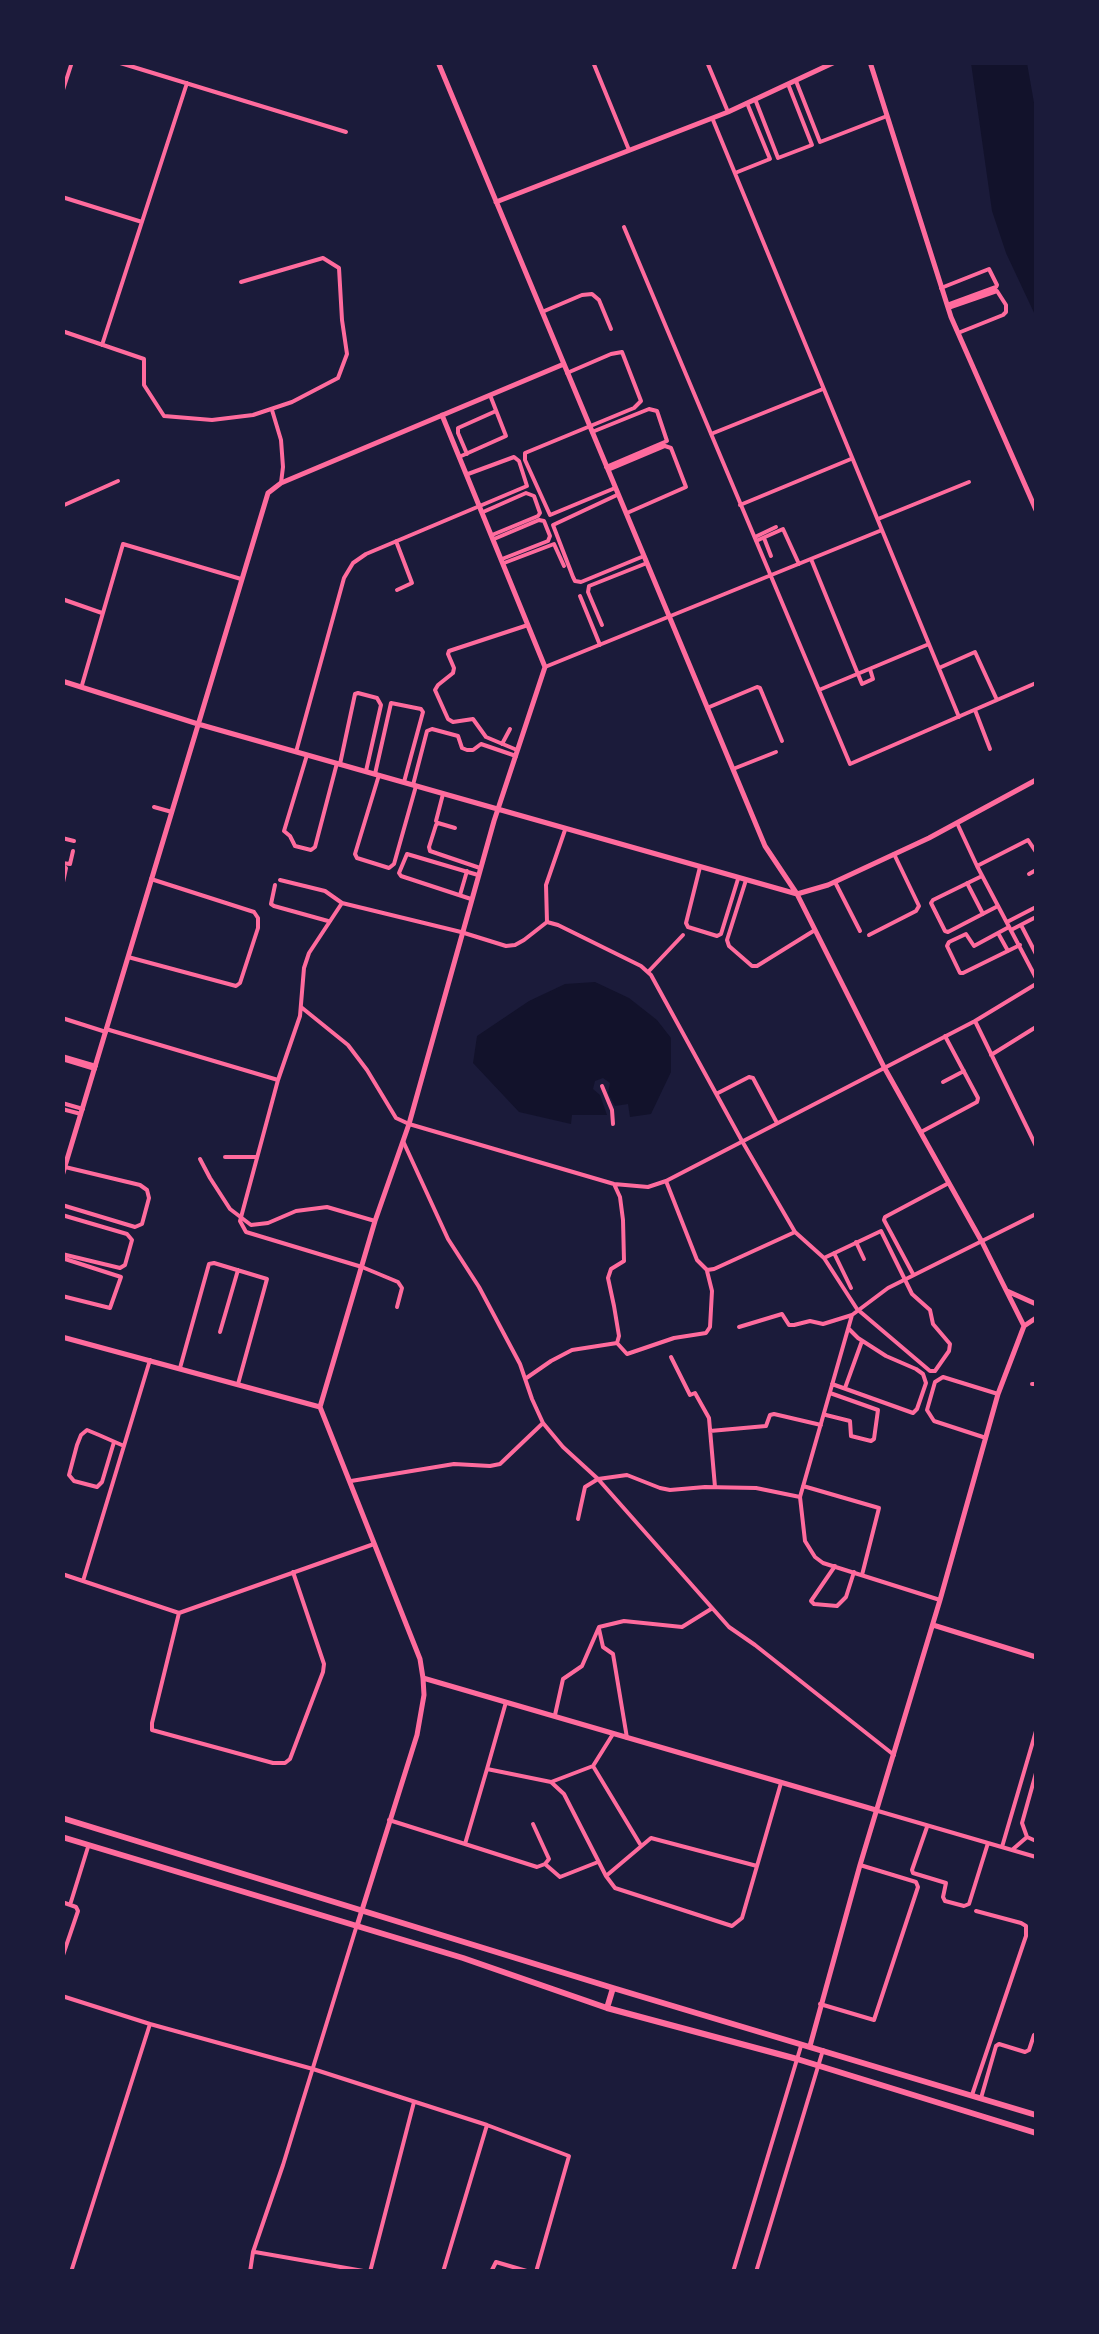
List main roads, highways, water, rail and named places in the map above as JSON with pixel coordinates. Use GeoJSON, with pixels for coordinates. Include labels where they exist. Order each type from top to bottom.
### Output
{"type":"FeatureCollection","features":[{"type":"Feature","properties":{"kind":"main road"},"geometry":{"type":"LineString","coordinates":[[62,1818],[1036,2115]]}},
{"type":"Feature","properties":{"kind":"main road"},"geometry":{"type":"LineString","coordinates":[[104,1850],[110,1832]]}},
{"type":"Feature","properties":{"kind":"main road"},"geometry":{"type":"LineString","coordinates":[[62,1836],[463,1958],[606,2008],[818,2066],[1036,2133]]}},
{"type":"Feature","properties":{"kind":"main road"},"geometry":{"type":"LineString","coordinates":[[606,2008],[613,1988]]}}]}
